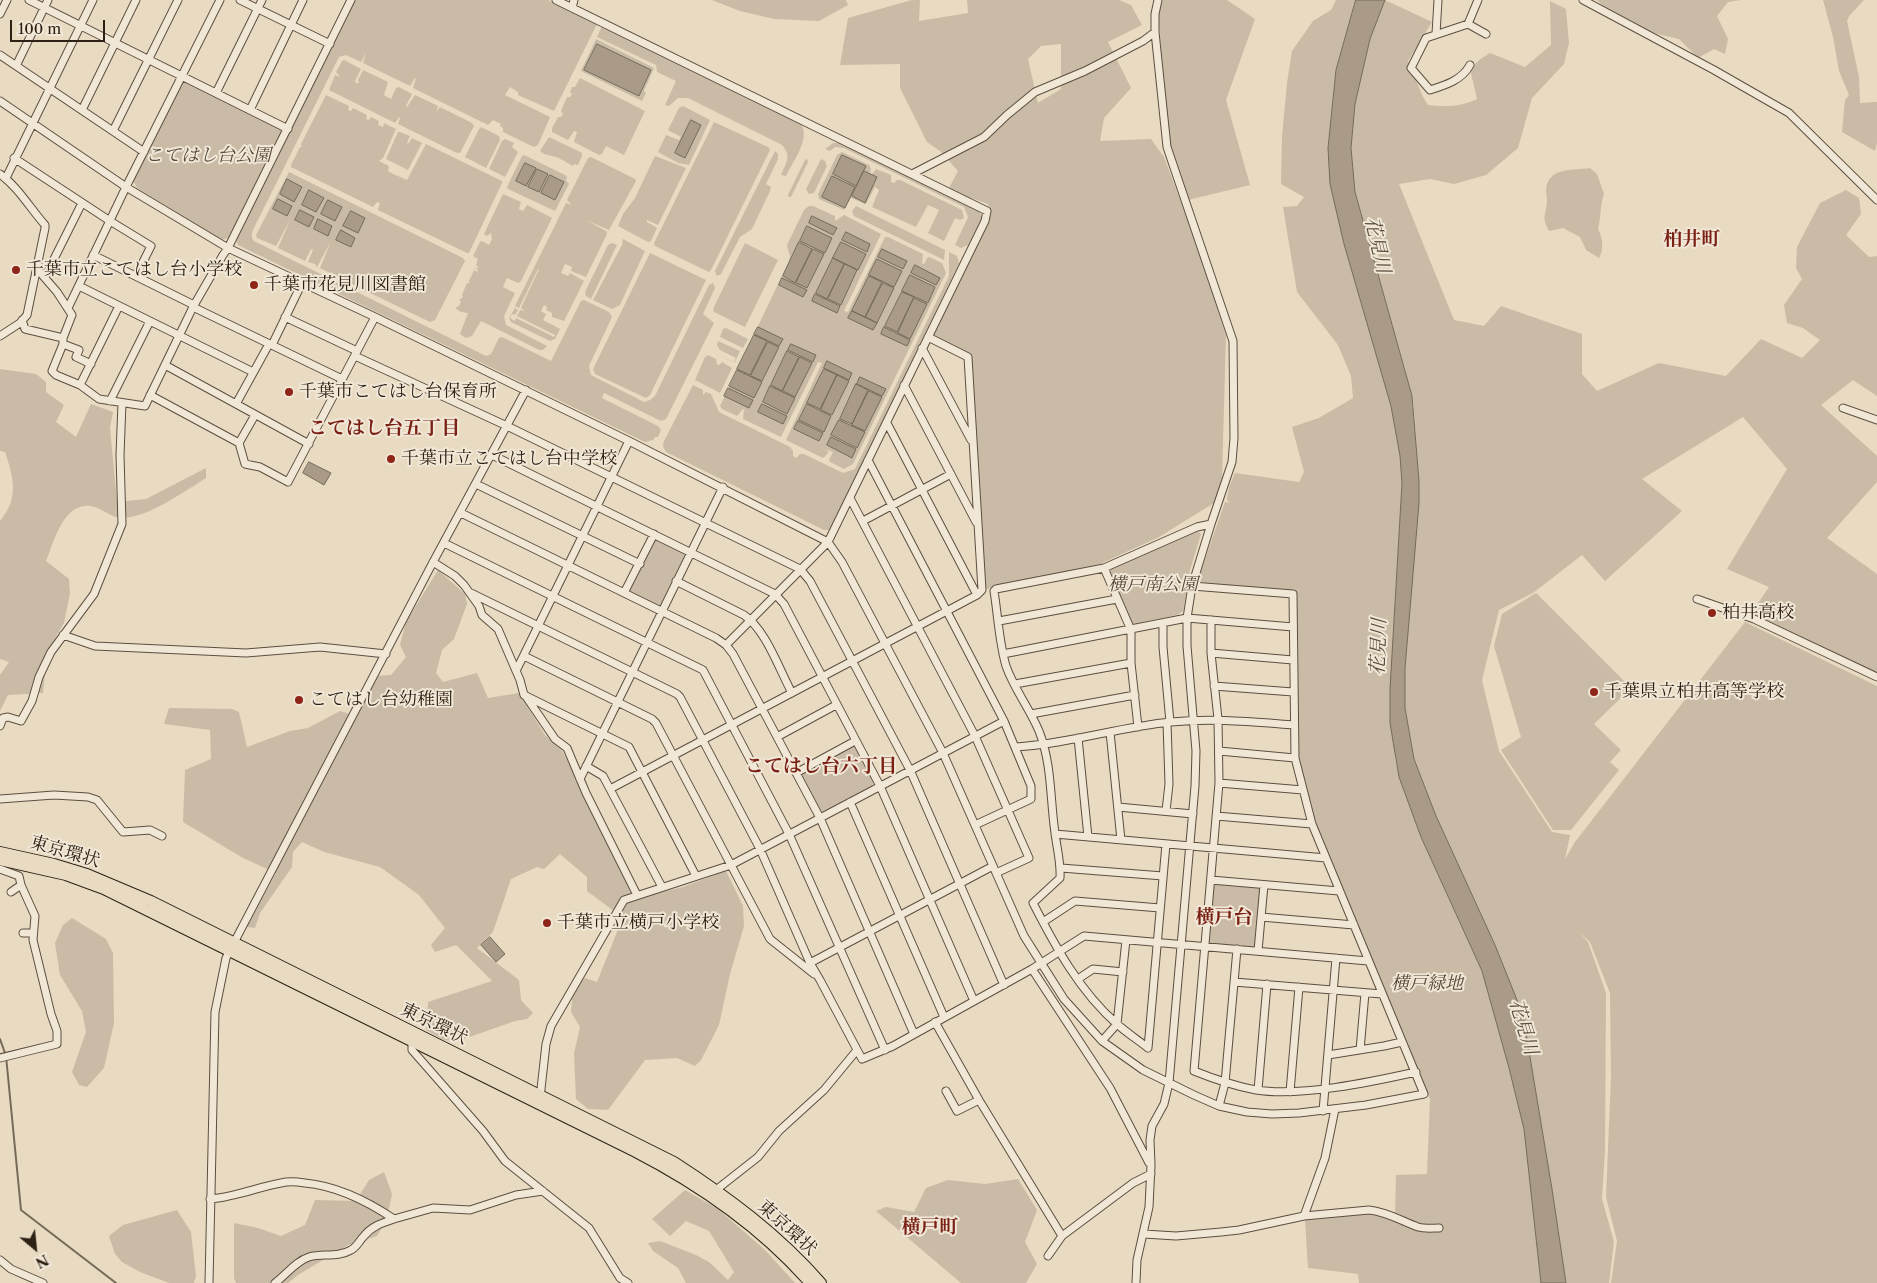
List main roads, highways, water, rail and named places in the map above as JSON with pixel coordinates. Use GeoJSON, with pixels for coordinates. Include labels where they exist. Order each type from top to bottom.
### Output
{"type":"FeatureCollection","features":[{"type":"Feature","properties":{"kind":"highway","name":"東京環状"},"geometry":{"type":"LineString","coordinates":[[0,852],[54,864],[87,874],[151,901],[231,946]]}},
{"type":"Feature","properties":{"kind":"highway","name":"東京環状"},"geometry":{"type":"LineString","coordinates":[[0,860],[66,875],[104,889],[231,946],[539,1099],[669,1169],[699,1188],[748,1223],[810,1283]]}},
{"type":"Feature","properties":{"kind":"highway","name":"東京環状"},"geometry":{"type":"LineString","coordinates":[[539,1099],[674,1162],[716,1190],[776,1237],[821,1283]]}},
{"type":"Feature","properties":{"kind":"water","name":"花見川"},"geometry":{"type":"Polygon","coordinates":[[[1356,0],[1385,0],[1370,39],[1355,104],[1351,148],[1355,192],[1412,396],[1419,481],[1419,503],[1405,668],[1405,708],[1414,759],[1436,816],[1495,945],[1523,1015],[1566,1283],[1541,1283],[1524,1129],[1509,1068],[1482,971],[1421,837],[1399,777],[1390,723],[1390,689],[1402,483],[1400,456],[1391,406],[1344,244],[1330,184],[1328,148],[1336,70],[1356,0]]]}},
{"type":"Feature","properties":{"kind":"water"},"geometry":{"type":"Polygon","coordinates":[[[597,44],[651,70],[639,96],[584,70],[597,44]]]}},
{"type":"Feature","properties":{"kind":"water"},"geometry":{"type":"Polygon","coordinates":[[[691,120],[701,125],[685,158],[675,153],[691,120]]]}},
{"type":"Feature","properties":{"kind":"water"},"geometry":{"type":"Polygon","coordinates":[[[842,155],[866,166],[856,186],[833,174],[842,155]]]}},
{"type":"Feature","properties":{"kind":"water"},"geometry":{"type":"Polygon","coordinates":[[[525,163],[536,168],[526,186],[516,181],[525,163]]]}},
{"type":"Feature","properties":{"kind":"water"},"geometry":{"type":"Polygon","coordinates":[[[537,169],[548,174],[539,192],[528,187],[537,169]]]}},
{"type":"Feature","properties":{"kind":"water"},"geometry":{"type":"Polygon","coordinates":[[[864,171],[877,177],[865,203],[852,196],[864,171]]]}},
{"type":"Feature","properties":{"kind":"water"},"geometry":{"type":"Polygon","coordinates":[[[550,175],[564,182],[555,200],[541,193],[550,175]]]}},
{"type":"Feature","properties":{"kind":"water"},"geometry":{"type":"Polygon","coordinates":[[[832,176],[855,187],[845,208],[822,197],[832,176]]]}},
{"type":"Feature","properties":{"kind":"water"},"geometry":{"type":"Polygon","coordinates":[[[287,179],[302,187],[294,202],[280,194],[287,179]]]}},
{"type":"Feature","properties":{"kind":"water"},"geometry":{"type":"Polygon","coordinates":[[[309,190],[324,198],[316,212],[302,205],[309,190]]]}},
{"type":"Feature","properties":{"kind":"water"},"geometry":{"type":"Polygon","coordinates":[[[278,199],[292,206],[287,216],[273,209],[278,199]]]}},
{"type":"Feature","properties":{"kind":"water"},"geometry":{"type":"Polygon","coordinates":[[[328,200],[342,207],[335,221],[321,214],[328,200]]]}},
{"type":"Feature","properties":{"kind":"water"},"geometry":{"type":"Polygon","coordinates":[[[300,210],[314,217],[309,227],[295,220],[300,210]]]}},
{"type":"Feature","properties":{"kind":"water"},"geometry":{"type":"Polygon","coordinates":[[[351,211],[365,218],[358,233],[343,226],[351,211]]]}},
{"type":"Feature","properties":{"kind":"water"},"geometry":{"type":"Polygon","coordinates":[[[812,216],[837,228],[833,235],[809,223],[812,216]]]}},
{"type":"Feature","properties":{"kind":"water"},"geometry":{"type":"Polygon","coordinates":[[[318,219],[332,226],[328,236],[314,229],[318,219]]]}},
{"type":"Feature","properties":{"kind":"water"},"geometry":{"type":"Polygon","coordinates":[[[807,226],[832,238],[825,253],[800,241],[807,226]]]}},
{"type":"Feature","properties":{"kind":"water"},"geometry":{"type":"Polygon","coordinates":[[[341,230],[355,238],[351,247],[336,240],[341,230]]]}},
{"type":"Feature","properties":{"kind":"water"},"geometry":{"type":"Polygon","coordinates":[[[846,232],[870,244],[867,252],[842,240],[846,232]]]}},
{"type":"Feature","properties":{"kind":"water"},"geometry":{"type":"Polygon","coordinates":[[[799,242],[812,249],[795,283],[783,276],[799,242]]]}},
{"type":"Feature","properties":{"kind":"water"},"geometry":{"type":"Polygon","coordinates":[[[841,242],[866,254],[858,270],[833,258],[841,242]]]}},
{"type":"Feature","properties":{"kind":"water"},"geometry":{"type":"Polygon","coordinates":[[[813,249],[824,254],[807,288],[796,283],[813,249]]]}},
{"type":"Feature","properties":{"kind":"water"},"geometry":{"type":"Polygon","coordinates":[[[882,249],[907,261],[903,269],[878,257],[882,249]]]}},
{"type":"Feature","properties":{"kind":"water"},"geometry":{"type":"Polygon","coordinates":[[[833,258],[844,264],[827,299],[816,293],[833,258]]]}},
{"type":"Feature","properties":{"kind":"water"},"geometry":{"type":"Polygon","coordinates":[[[877,259],[902,271],[894,287],[869,275],[877,259]]]}},
{"type":"Feature","properties":{"kind":"water"},"geometry":{"type":"Polygon","coordinates":[[[845,264],[857,270],[841,305],[828,299],[845,264]]]}},
{"type":"Feature","properties":{"kind":"water"},"geometry":{"type":"Polygon","coordinates":[[[915,265],[940,278],[936,285],[911,273],[915,265]]]}},
{"type":"Feature","properties":{"kind":"water"},"geometry":{"type":"Polygon","coordinates":[[[910,275],[935,287],[928,303],[902,291],[910,275]]]}},
{"type":"Feature","properties":{"kind":"water"},"geometry":{"type":"Polygon","coordinates":[[[869,276],[882,282],[865,317],[852,311],[869,276]]]}},
{"type":"Feature","properties":{"kind":"water"},"geometry":{"type":"Polygon","coordinates":[[[782,278],[807,290],[803,297],[779,285],[782,278]]]}},
{"type":"Feature","properties":{"kind":"water"},"geometry":{"type":"Polygon","coordinates":[[[883,283],[894,288],[877,323],[866,317],[883,283]]]}},
{"type":"Feature","properties":{"kind":"water"},"geometry":{"type":"Polygon","coordinates":[[[902,292],[914,297],[897,332],[885,326],[902,292]]]}},
{"type":"Feature","properties":{"kind":"water"},"geometry":{"type":"Polygon","coordinates":[[[815,294],[840,306],[837,313],[812,301],[815,294]]]}},
{"type":"Feature","properties":{"kind":"water"},"geometry":{"type":"Polygon","coordinates":[[[914,298],[927,304],[910,339],[898,333],[914,298]]]}},
{"type":"Feature","properties":{"kind":"water"},"geometry":{"type":"Polygon","coordinates":[[[852,311],[877,323],[873,330],[848,318],[852,311]]]}},
{"type":"Feature","properties":{"kind":"water"},"geometry":{"type":"Polygon","coordinates":[[[758,327],[783,339],[779,346],[754,334],[758,327]]]}},
{"type":"Feature","properties":{"kind":"water"},"geometry":{"type":"Polygon","coordinates":[[[884,327],[910,340],[907,346],[881,334],[884,327]]]}},
{"type":"Feature","properties":{"kind":"water"},"geometry":{"type":"Polygon","coordinates":[[[754,335],[767,341],[750,375],[737,369],[754,335]]]}},
{"type":"Feature","properties":{"kind":"water"},"geometry":{"type":"Polygon","coordinates":[[[768,342],[779,347],[762,381],[751,376],[768,342]]]}},
{"type":"Feature","properties":{"kind":"water"},"geometry":{"type":"Polygon","coordinates":[[[791,344],[816,355],[813,362],[788,350],[791,344]]]}},
{"type":"Feature","properties":{"kind":"water"},"geometry":{"type":"Polygon","coordinates":[[[787,351],[799,357],[782,391],[771,385],[787,351]]]}},
{"type":"Feature","properties":{"kind":"water"},"geometry":{"type":"Polygon","coordinates":[[[800,357],[812,363],[795,397],[783,391],[800,357]]]}},
{"type":"Feature","properties":{"kind":"water"},"geometry":{"type":"Polygon","coordinates":[[[827,361],[852,373],[849,380],[824,368],[827,361]]]}},
{"type":"Feature","properties":{"kind":"water"},"geometry":{"type":"Polygon","coordinates":[[[824,369],[837,375],[820,409],[807,403],[824,369]]]}},
{"type":"Feature","properties":{"kind":"water"},"geometry":{"type":"Polygon","coordinates":[[[737,370],[762,382],[754,398],[729,386],[737,370]]]}},
{"type":"Feature","properties":{"kind":"water"},"geometry":{"type":"Polygon","coordinates":[[[837,375],[849,381],[832,415],[821,410],[837,375]]]}},
{"type":"Feature","properties":{"kind":"water"},"geometry":{"type":"Polygon","coordinates":[[[860,377],[886,389],[882,396],[857,384],[860,377]]]}},
{"type":"Feature","properties":{"kind":"water"},"geometry":{"type":"Polygon","coordinates":[[[856,384],[868,390],[852,424],[840,419],[856,384]]]}},
{"type":"Feature","properties":{"kind":"water"},"geometry":{"type":"Polygon","coordinates":[[[770,386],[795,398],[787,414],[763,402],[770,386]]]}},
{"type":"Feature","properties":{"kind":"water"},"geometry":{"type":"Polygon","coordinates":[[[728,388],[753,400],[749,408],[724,396],[728,388]]]}},
{"type":"Feature","properties":{"kind":"water"},"geometry":{"type":"Polygon","coordinates":[[[869,391],[882,397],[865,431],[852,425],[869,391]]]}},
{"type":"Feature","properties":{"kind":"water"},"geometry":{"type":"Polygon","coordinates":[[[762,404],[787,416],[783,424],[758,412],[762,404]]]}},
{"type":"Feature","properties":{"kind":"water"},"geometry":{"type":"Polygon","coordinates":[[[807,404],[831,416],[824,432],[799,420],[807,404]]]}},
{"type":"Feature","properties":{"kind":"water"},"geometry":{"type":"Polygon","coordinates":[[[839,420],[865,432],[857,448],[831,435],[839,420]]]}},
{"type":"Feature","properties":{"kind":"water"},"geometry":{"type":"Polygon","coordinates":[[[798,421],[823,433],[819,441],[794,429],[798,421]]]}},
{"type":"Feature","properties":{"kind":"water"},"geometry":{"type":"Polygon","coordinates":[[[831,437],[856,449],[852,458],[827,445],[831,437]]]}},
{"type":"Feature","properties":{"kind":"water"},"geometry":{"type":"Polygon","coordinates":[[[309,462],[331,473],[324,485],[303,473],[309,462]]]}},
{"type":"Feature","properties":{"kind":"water"},"geometry":{"type":"Polygon","coordinates":[[[490,937],[505,954],[496,962],[481,945],[490,937]]]}},
{"type":"Feature","properties":{"kind":"waterway"},"geometry":{"type":"LineString","coordinates":[[0,1039],[6,1056],[21,1210],[116,1283]]}},
{"type":"Feature","properties":{"kind":"place","name":"千葉市立こてはし台小学校"},"geometry":{"type":"Point","coordinates":[16,270]}},
{"type":"Feature","properties":{"kind":"place","name":"千葉市花見川図書館"},"geometry":{"type":"Point","coordinates":[254,285]}},
{"type":"Feature","properties":{"kind":"place","name":"千葉市こてはし台保育所"},"geometry":{"type":"Point","coordinates":[289,392]}},
{"type":"Feature","properties":{"kind":"place","name":"千葉市立こてはし台中学校"},"geometry":{"type":"Point","coordinates":[391,459]}},
{"type":"Feature","properties":{"kind":"place","name":"柏井高校"},"geometry":{"type":"Point","coordinates":[1712,613]}},
{"type":"Feature","properties":{"kind":"place","name":"千葉県立柏井高等学校"},"geometry":{"type":"Point","coordinates":[1594,692]}},
{"type":"Feature","properties":{"kind":"place","name":"こてはし台幼稚園"},"geometry":{"type":"Point","coordinates":[299,700]}},
{"type":"Feature","properties":{"kind":"place","name":"千葉市立横戸小学校"},"geometry":{"type":"Point","coordinates":[547,923]}},
{"type":"Feature","properties":{"kind":"district","name":"柏井町"},"geometry":{"type":"Point","coordinates":[1692,240]}},
{"type":"Feature","properties":{"kind":"district","name":"こてはし台五丁目"},"geometry":{"type":"Point","coordinates":[384,429]}},
{"type":"Feature","properties":{"kind":"district","name":"こてはし台六丁目"},"geometry":{"type":"Point","coordinates":[821,767]}},
{"type":"Feature","properties":{"kind":"district","name":"横戸台"},"geometry":{"type":"Point","coordinates":[1224,918]}},
{"type":"Feature","properties":{"kind":"district","name":"横戸町"},"geometry":{"type":"Point","coordinates":[930,1228]}},
{"type":"Feature","properties":{"kind":"park label","name":"こてはし台公園"},"geometry":{"type":"Point","coordinates":[208,156]}},
{"type":"Feature","properties":{"kind":"park label","name":"横戸南公園"},"geometry":{"type":"Point","coordinates":[1153,585]}},
{"type":"Feature","properties":{"kind":"park label","name":"横戸緑地"},"geometry":{"type":"Point","coordinates":[1427,984]}}]}
